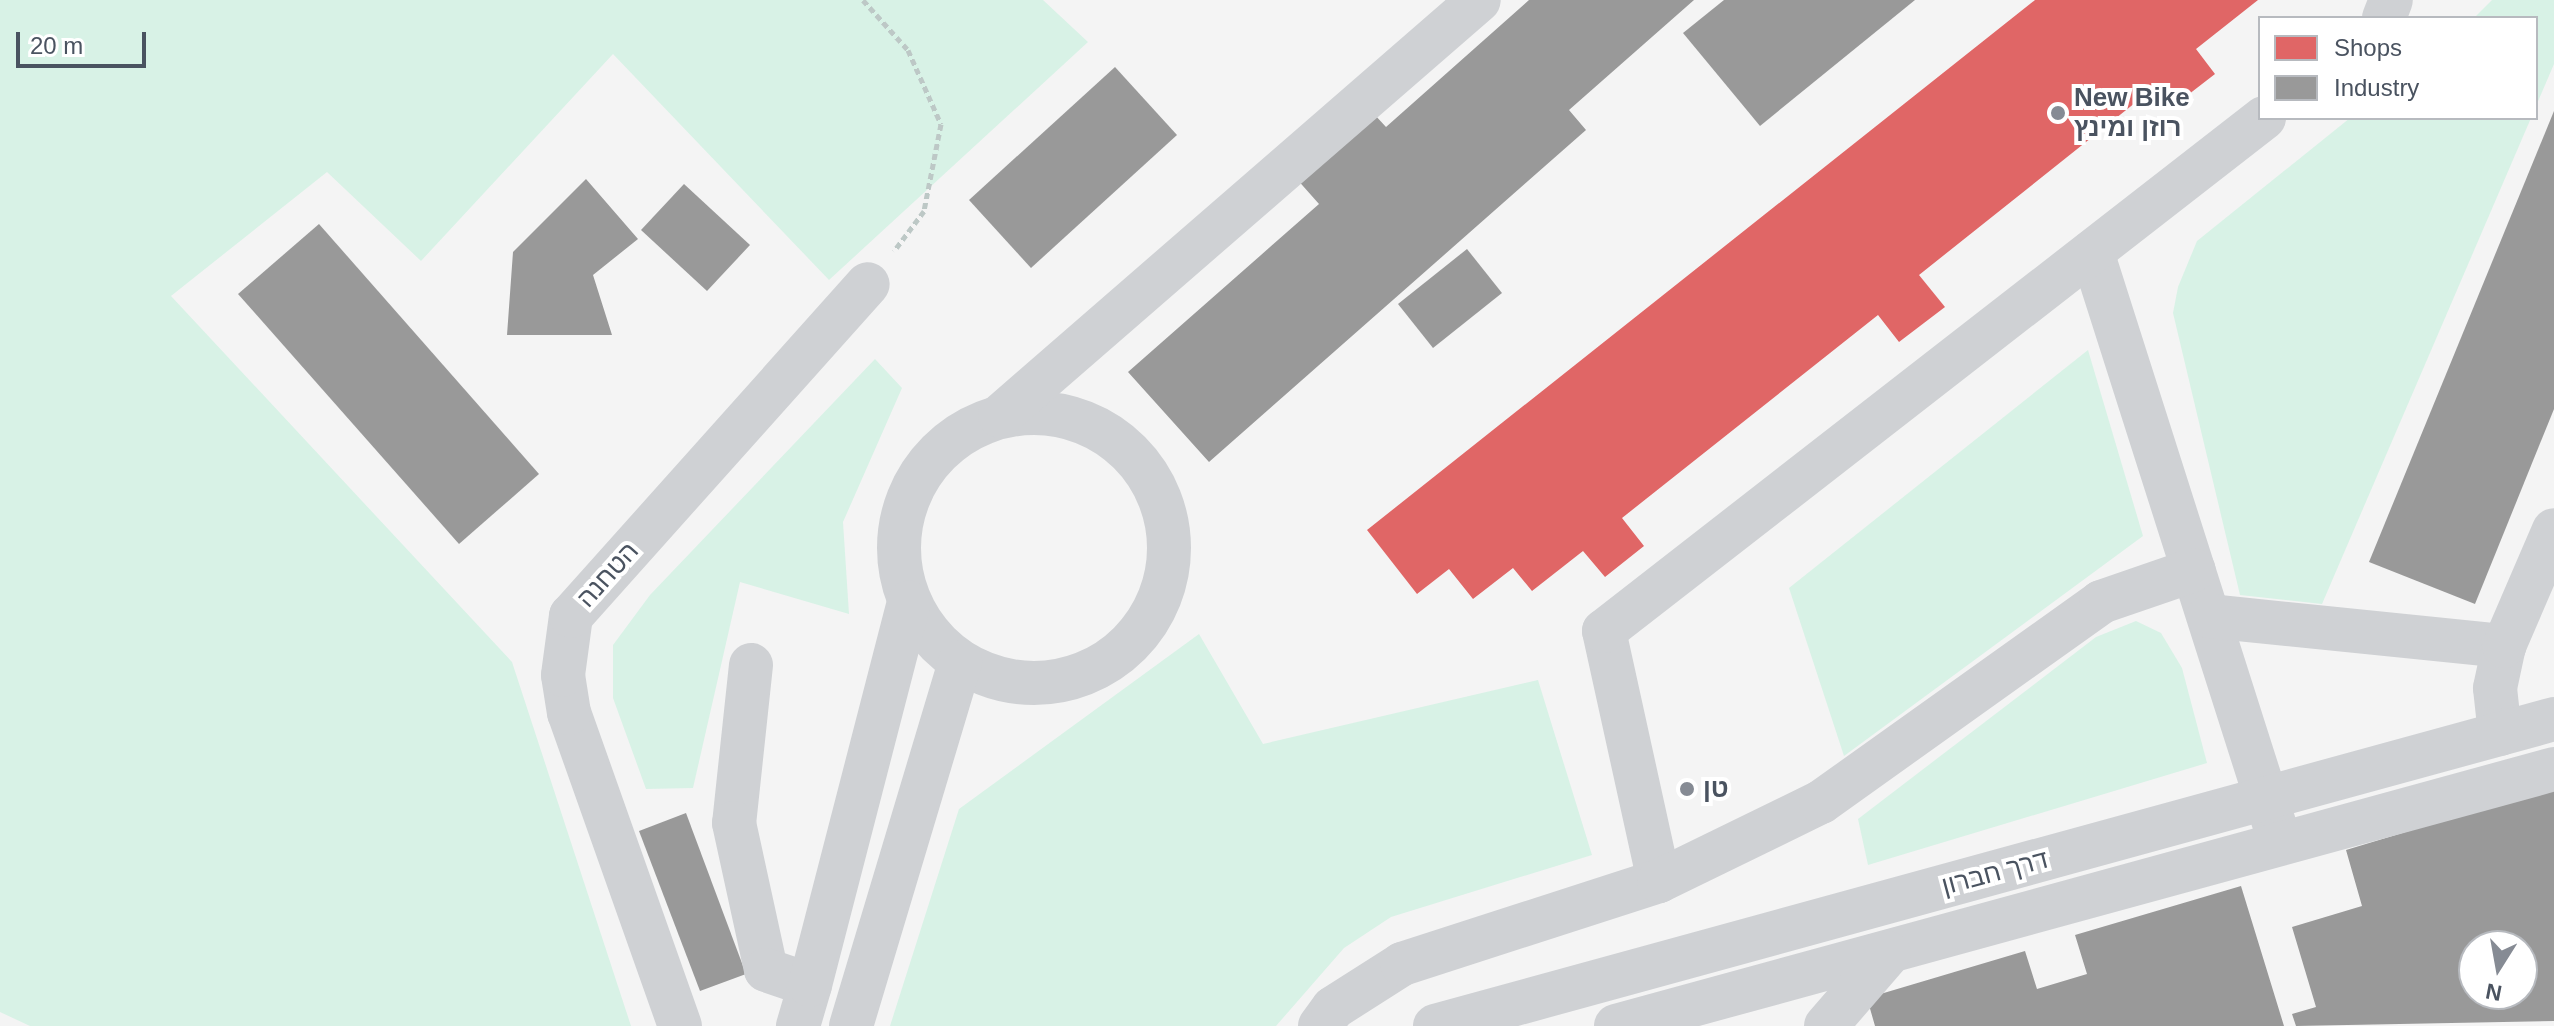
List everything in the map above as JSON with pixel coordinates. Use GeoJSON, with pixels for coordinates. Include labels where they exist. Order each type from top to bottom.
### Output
{"type":"FeatureCollection","features":[{"type":"Feature","properties":{"kind":"street"},"geometry":{"type":"LineString","coordinates":[[751,665],[734,823],[766,970],[804,1006],[909,603],[899,531],[915,481],[945,444],[1000,416],[1479,0]]}},
{"type":"Feature","properties":{"kind":"street"},"geometry":{"type":"LineString","coordinates":[[1659,881],[1604,631],[2261,120]]}},
{"type":"Feature","properties":{"kind":"street"},"geometry":{"type":"LineString","coordinates":[[2092,252],[2281,844]]}},
{"type":"Feature","properties":{"kind":"street","name":"הטחנה"},"geometry":{"type":"LineString","coordinates":[[680,1026],[569,713],[563,675],[571,616],[868,284]]}},
{"type":"Feature","properties":{"kind":"street"},"geometry":{"type":"LineString","coordinates":[[909,603],[935,642],[960,662],[1004,681],[1042,683],[1100,668],[1140,633],[1170,571],[1169,524],[1157,486],[1112,435],[1068,415],[1000,416]]}},
{"type":"Feature","properties":{"kind":"street"},"geometry":{"type":"LineString","coordinates":[[2500,734],[2495,688],[2504,646],[2554,530]]}},
{"type":"Feature","properties":{"kind":"street"},"geometry":{"type":"LineString","coordinates":[[1320,1026],[1333,1008],[1402,964],[1659,881],[1821,802],[2101,602],[2194,570]]}},
{"type":"Feature","properties":{"kind":"street"},"geometry":{"type":"LineString","coordinates":[[2209,616],[2504,646]]}},
{"type":"Feature","properties":{"kind":"street"},"geometry":{"type":"LineString","coordinates":[[851,1026],[960,662]]}},
{"type":"Feature","properties":{"kind":"street","name":"דרך חברון"},"geometry":{"type":"LineString","coordinates":[[1435,1026],[2554,719]]}},
{"type":"Feature","properties":{"kind":"street","name":"דרך חברון"},"geometry":{"type":"LineString","coordinates":[[1616,1026],[2554,769]]}},
{"type":"Feature","properties":{"kind":"street"},"geometry":{"type":"LineString","coordinates":[[1826,1026],[1892,950]]}},
{"type":"Feature","properties":{"kind":"path"},"geometry":{"type":"LineString","coordinates":[[863,0],[908,50],[941,124],[924,211],[868,284]]}},
{"type":"Feature","properties":{"kind":"green space"},"geometry":{"type":"Polygon","coordinates":[[[0,0],[1043,0],[1088,42],[829,280],[613,54],[421,261],[327,172],[171,296],[512,662],[631,1026],[30,1026],[0,1012],[0,0]]]}},
{"type":"Feature","properties":{"kind":"green space"},"geometry":{"type":"Polygon","coordinates":[[[2492,0],[2554,0],[2554,64],[2538,101],[2538,16],[2476,16],[2492,0]]]}},
{"type":"Feature","properties":{"kind":"green space"},"geometry":{"type":"Polygon","coordinates":[[[2348,120],[2530,120],[2322,604],[2240,595],[2173,313],[2178,287],[2197,241],[2348,120]]]}},
{"type":"Feature","properties":{"kind":"green space"},"geometry":{"type":"Polygon","coordinates":[[[2088,350],[2143,536],[1844,756],[1789,588],[2088,350]]]}},
{"type":"Feature","properties":{"kind":"green space"},"geometry":{"type":"Polygon","coordinates":[[[875,359],[902,388],[843,522],[849,614],[740,582],[693,788],[646,789],[613,698],[613,645],[650,595],[875,359]]]}},
{"type":"Feature","properties":{"kind":"green space"},"geometry":{"type":"Polygon","coordinates":[[[2136,621],[2161,633],[2182,668],[2207,763],[1868,865],[1858,819],[2096,637],[2136,621]]]}},
{"type":"Feature","properties":{"kind":"green space"},"geometry":{"type":"Polygon","coordinates":[[[1199,634],[1263,744],[1538,680],[1592,855],[1391,917],[1344,948],[1276,1026],[890,1026],[959,809],[1199,634]]]}},
{"type":"Feature","properties":{"kind":"building: Shops"},"geometry":{"type":"Polygon","coordinates":[[[2035,0],[2258,0],[2196,49],[2215,74],[2171,108],[2155,87],[1919,275],[1945,307],[1899,342],[1878,315],[1622,518],[1644,546],[1605,577],[1583,551],[1532,591],[1513,568],[1473,599],[1449,569],[1417,594],[1367,530],[2035,0]]]}},
{"type":"Feature","properties":{"kind":"building: Industry"},"geometry":{"type":"Polygon","coordinates":[[[1529,0],[1694,0],[1569,110],[1586,130],[1209,462],[1128,372],[1319,204],[1287,168],[1362,101],[1386,127],[1529,0]]]}},
{"type":"Feature","properties":{"kind":"building: Industry"},"geometry":{"type":"Polygon","coordinates":[[[1724,0],[1915,0],[1760,126],[1683,33],[1724,0]]]}},
{"type":"Feature","properties":{"kind":"building: Industry"},"geometry":{"type":"Polygon","coordinates":[[[1115,67],[1177,135],[1031,268],[969,200],[1115,67]]]}},
{"type":"Feature","properties":{"kind":"building: Industry"},"geometry":{"type":"Polygon","coordinates":[[[2554,111],[2554,409],[2475,604],[2369,562],[2554,111]]]}},
{"type":"Feature","properties":{"kind":"building: Industry"},"geometry":{"type":"Polygon","coordinates":[[[586,179],[638,239],[593,275],[612,335],[507,335],[513,252],[586,179]]]}},
{"type":"Feature","properties":{"kind":"building: Industry"},"geometry":{"type":"Polygon","coordinates":[[[684,184],[750,245],[707,291],[641,230],[684,184]]]}},
{"type":"Feature","properties":{"kind":"building: Industry"},"geometry":{"type":"Polygon","coordinates":[[[319,224],[539,474],[459,544],[238,294],[319,224]]]}},
{"type":"Feature","properties":{"kind":"building: Industry"},"geometry":{"type":"Polygon","coordinates":[[[1467,249],[1502,293],[1433,348],[1398,304],[1467,249]]]}},
{"type":"Feature","properties":{"kind":"building: Industry"},"geometry":{"type":"Polygon","coordinates":[[[2554,787],[2554,1021],[2296,1026],[2292,1014],[2316,1007],[2292,927],[2362,906],[2346,850],[2554,787]]]}},
{"type":"Feature","properties":{"kind":"building: Industry"},"geometry":{"type":"Polygon","coordinates":[[[686,813],[746,974],[700,991],[639,831],[686,813]]]}},
{"type":"Feature","properties":{"kind":"building: Industry"},"geometry":{"type":"Polygon","coordinates":[[[2241,886],[2284,1026],[1875,1026],[1867,998],[2025,951],[2037,989],[2087,974],[2075,935],[2241,886]]]}},
{"type":"Feature","properties":{"kind":"place","name":"New Bike רוזן ומינץ"},"geometry":{"type":"Point","coordinates":[2058,113]}},
{"type":"Feature","properties":{"kind":"place","name":"טן"},"geometry":{"type":"Point","coordinates":[1687,789]}}]}
